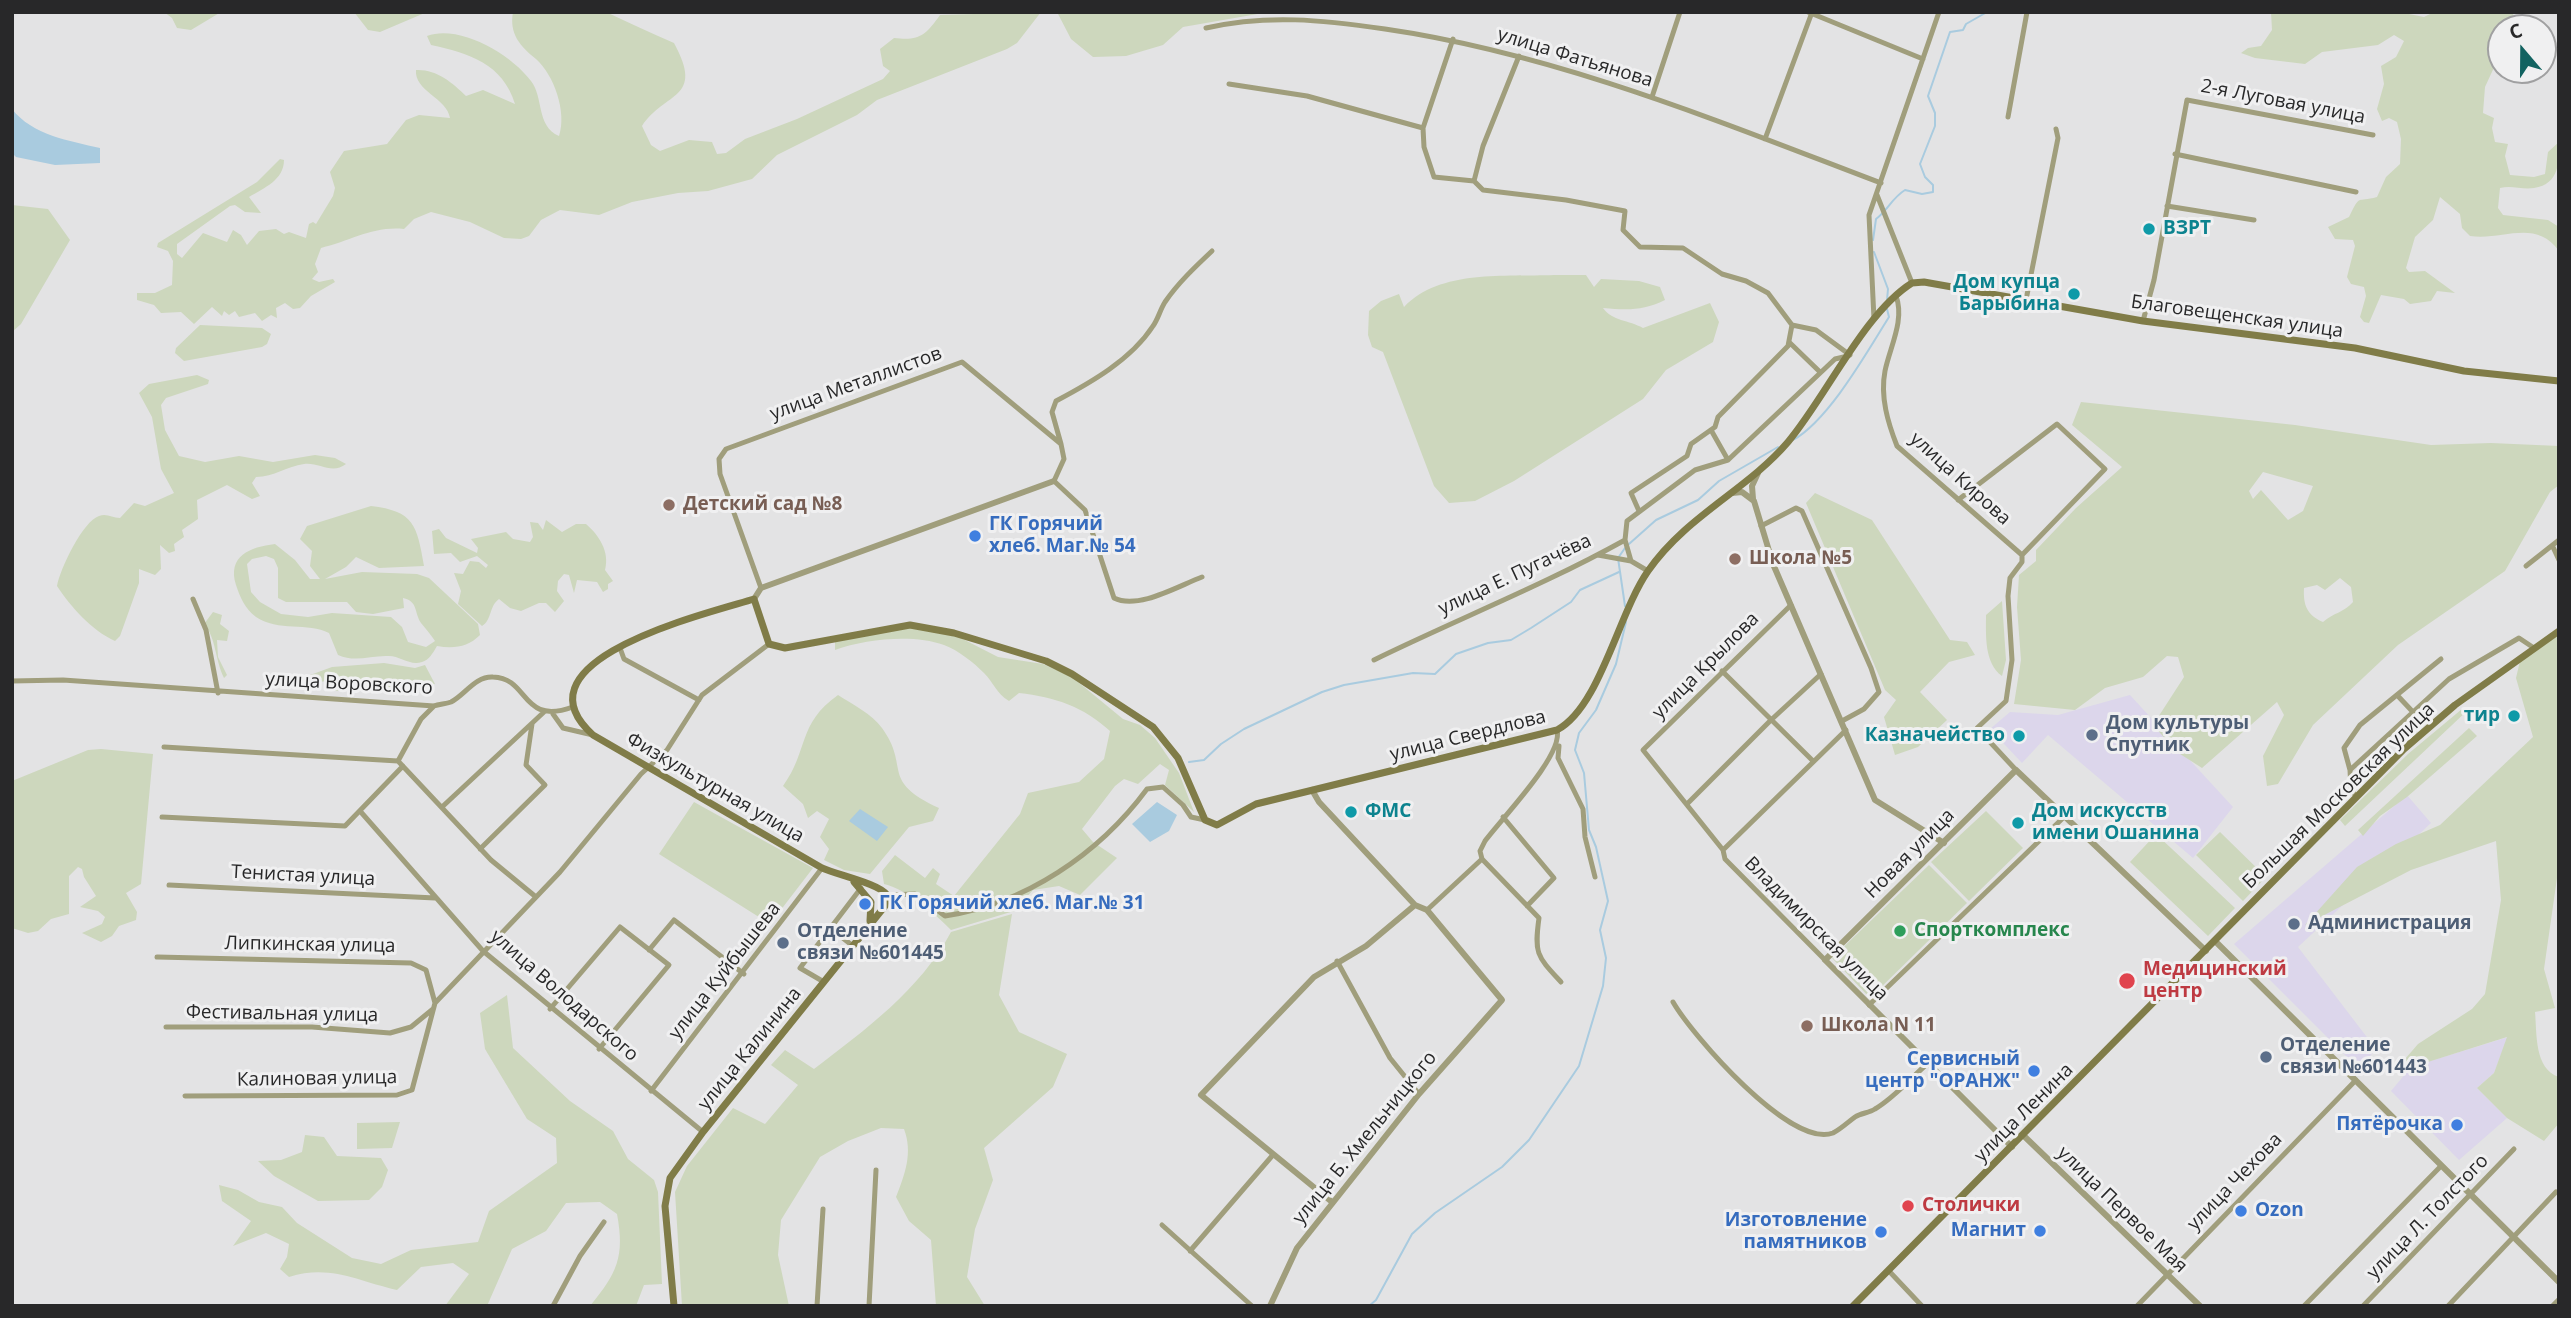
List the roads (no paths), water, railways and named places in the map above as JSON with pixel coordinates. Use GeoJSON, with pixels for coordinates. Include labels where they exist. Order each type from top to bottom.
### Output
{"type":"FeatureCollection","features":[{"type":"Feature","properties":{"kind":"main road","name":"Благовещенская улица"},"geometry":{"type":"LineString","coordinates":[[1912,283],[1924,282],[2143,321],[2355,348],[2464,371],[2559,381]]}},
{"type":"Feature","properties":{"kind":"main road","name":"улица Свердлова"},"geometry":{"type":"LineString","coordinates":[[1205,820],[1217,825],[1256,804],[1558,735],[1585,705],[1619,625],[1648,570],[1698,516],[1761,468],[1786,444],[1875,319],[1912,283]]}},
{"type":"Feature","properties":{"kind":"main road"},"geometry":{"type":"LineString","coordinates":[[573,707],[573,692],[579,676],[596,660],[687,620],[754,599],[769,644],[785,648],[910,625],[954,633],[1046,662],[1072,674],[1153,727],[1178,758],[1205,820]]}},
{"type":"Feature","properties":{"kind":"main road","name":"Большая Московская улица"},"geometry":{"type":"LineString","coordinates":[[2215,941],[2356,796],[2455,705],[2559,631]]}},
{"type":"Feature","properties":{"kind":"main road","name":"Физкультурная улица"},"geometry":{"type":"LineString","coordinates":[[573,707],[580,722],[593,734],[648,767],[822,869],[854,882],[881,887],[887,895]]}},
{"type":"Feature","properties":{"kind":"main road","name":"Физкультурная улица"},"geometry":{"type":"LineString","coordinates":[[854,882],[861,888],[873,908]]}},
{"type":"Feature","properties":{"kind":"main road"},"geometry":{"type":"LineString","coordinates":[[861,888],[868,883]]}},
{"type":"Feature","properties":{"kind":"main road","name":"улица Калинина"},"geometry":{"type":"LineString","coordinates":[[674,1306],[666,1192],[677,1164],[853,946],[881,910],[887,895]]}},
{"type":"Feature","properties":{"kind":"main road"},"geometry":{"type":"LineString","coordinates":[[869,925],[873,908],[881,910]]}},
{"type":"Feature","properties":{"kind":"main road","name":"улица Ленина"},"geometry":{"type":"LineString","coordinates":[[1853,1306],[2215,941]]}},
{"type":"Feature","properties":{"kind":"street"},"geometry":{"type":"LineString","coordinates":[[1652,97],[1680,12]]}},
{"type":"Feature","properties":{"kind":"street"},"geometry":{"type":"LineString","coordinates":[[1875,319],[1868,225],[1939,12]]}},
{"type":"Feature","properties":{"kind":"street"},"geometry":{"type":"LineString","coordinates":[[2008,117],[2027,12]]}},
{"type":"Feature","properties":{"kind":"street"},"geometry":{"type":"LineString","coordinates":[[1765,139],[1809,13],[1923,58]]}},
{"type":"Feature","properties":{"kind":"street","name":"улица Фатьянова"},"geometry":{"type":"LineString","coordinates":[[1206,28],[1242,20],[1283,18],[1453,39],[1652,97],[1881,183]]}},
{"type":"Feature","properties":{"kind":"street"},"geometry":{"type":"LineString","coordinates":[[1453,39],[1423,128],[1424,147],[1434,177],[1474,181],[1483,190],[1566,200],[1625,211],[1623,230],[1640,247],[1683,248],[1722,274],[1746,281],[1768,293],[1792,326],[1816,330],[1850,355]]}},
{"type":"Feature","properties":{"kind":"street"},"geometry":{"type":"LineString","coordinates":[[1474,181],[1483,146],[1518,56]]}},
{"type":"Feature","properties":{"kind":"street"},"geometry":{"type":"LineString","coordinates":[[1229,84],[1307,96],[1423,128]]}},
{"type":"Feature","properties":{"kind":"street","name":"2-я Луговая улица"},"geometry":{"type":"LineString","coordinates":[[2175,154],[2187,100],[2374,135]]}},
{"type":"Feature","properties":{"kind":"street"},"geometry":{"type":"LineString","coordinates":[[2026,300],[2058,138],[2056,129]]}},
{"type":"Feature","properties":{"kind":"street"},"geometry":{"type":"LineString","coordinates":[[2143,321],[2168,206],[2175,154],[2356,192]]}},
{"type":"Feature","properties":{"kind":"street"},"geometry":{"type":"LineString","coordinates":[[1877,195],[1912,283]]}},
{"type":"Feature","properties":{"kind":"street"},"geometry":{"type":"LineString","coordinates":[[2168,206],[2254,220]]}},
{"type":"Feature","properties":{"kind":"street"},"geometry":{"type":"LineString","coordinates":[[754,599],[761,588],[1054,481],[1064,459],[1052,412],[1056,401],[1090,384],[1133,347],[1152,327],[1178,284],[1212,251]]}},
{"type":"Feature","properties":{"kind":"street","name":"улица Кирова"},"geometry":{"type":"LineString","coordinates":[[1896,296],[1900,313],[1883,387],[1889,426],[1897,446],[2022,555]]}},
{"type":"Feature","properties":{"kind":"street"},"geometry":{"type":"LineString","coordinates":[[1639,511],[1631,493],[1687,456],[1691,444],[1711,430],[1718,417],[1788,342],[1792,326]]}},
{"type":"Feature","properties":{"kind":"street"},"geometry":{"type":"LineString","coordinates":[[1788,342],[1820,372]]}},
{"type":"Feature","properties":{"kind":"street"},"geometry":{"type":"LineString","coordinates":[[1631,561],[1625,540],[1627,521],[1695,470],[1728,460],[1835,359],[1850,355]]}},
{"type":"Feature","properties":{"kind":"street","name":"улица Металлистов"},"geometry":{"type":"LineString","coordinates":[[761,588],[720,474],[719,459],[726,449],[962,362],[1061,444]]}},
{"type":"Feature","properties":{"kind":"street"},"geometry":{"type":"LineString","coordinates":[[1958,500],[2057,424],[2105,469],[2022,555],[2022,562],[2010,578],[2008,596],[2012,660],[2006,701],[1977,729],[2064,817],[2206,951]]}},
{"type":"Feature","properties":{"kind":"street"},"geometry":{"type":"LineString","coordinates":[[1711,430],[1728,460]]}},
{"type":"Feature","properties":{"kind":"street"},"geometry":{"type":"LineString","coordinates":[[1687,456],[1695,470]]}},
{"type":"Feature","properties":{"kind":"street"},"geometry":{"type":"LineString","coordinates":[[1761,468],[1752,486],[1761,526],[1791,605],[1875,800],[1944,843]]}},
{"type":"Feature","properties":{"kind":"street"},"geometry":{"type":"LineString","coordinates":[[1054,481],[1085,510],[1114,598],[1121,602],[1140,600],[1202,578]]}},
{"type":"Feature","properties":{"kind":"street"},"geometry":{"type":"LineString","coordinates":[[1726,494],[1742,492],[1754,501]]}},
{"type":"Feature","properties":{"kind":"street"},"geometry":{"type":"LineString","coordinates":[[1761,526],[1796,508],[1802,511],[1871,668],[1879,692],[1864,709],[1842,721]]}},
{"type":"Feature","properties":{"kind":"street","name":"улица Е. Пугачёва"},"geometry":{"type":"LineString","coordinates":[[1374,660],[1472,612],[1523,594],[1625,540]]}},
{"type":"Feature","properties":{"kind":"street"},"geometry":{"type":"LineString","coordinates":[[2526,566],[2559,540]]}},
{"type":"Feature","properties":{"kind":"street"},"geometry":{"type":"LineString","coordinates":[[2553,547],[2559,560]]}},
{"type":"Feature","properties":{"kind":"street"},"geometry":{"type":"LineString","coordinates":[[1598,555],[1631,561],[1648,570]]}},
{"type":"Feature","properties":{"kind":"street"},"geometry":{"type":"LineString","coordinates":[[193,599],[206,630],[218,693]]}},
{"type":"Feature","properties":{"kind":"street","name":"улица Крылова"},"geometry":{"type":"LineString","coordinates":[[1643,750],[1791,605]]}},
{"type":"Feature","properties":{"kind":"street"},"geometry":{"type":"LineString","coordinates":[[2350,770],[2449,678],[2519,638],[2534,648]]}},
{"type":"Feature","properties":{"kind":"street","name":"Калиновая улица"},"geometry":{"type":"LineString","coordinates":[[185,1096],[405,1094],[412,1090],[434,1006],[536,897],[648,767],[667,750],[699,700],[769,644]]}},
{"type":"Feature","properties":{"kind":"street"},"geometry":{"type":"LineString","coordinates":[[620,648],[624,659],[699,700]]}},
{"type":"Feature","properties":{"kind":"street"},"geometry":{"type":"LineString","coordinates":[[2356,796],[2351,790],[2350,770],[2344,758],[2344,748],[2360,726],[2441,659]]}},
{"type":"Feature","properties":{"kind":"street"},"geometry":{"type":"LineString","coordinates":[[1722,671],[1812,760]]}},
{"type":"Feature","properties":{"kind":"street"},"geometry":{"type":"LineString","coordinates":[[1687,804],[1821,674]]}},
{"type":"Feature","properties":{"kind":"street","name":"улица Воровского"},"geometry":{"type":"LineString","coordinates":[[12,681],[63,680],[218,693],[434,706],[451,702],[480,680],[493,677],[509,683],[544,712],[553,714],[563,728],[593,734]]}},
{"type":"Feature","properties":{"kind":"street"},"geometry":{"type":"LineString","coordinates":[[2397,695],[2412,711]]}},
{"type":"Feature","properties":{"kind":"street"},"geometry":{"type":"LineString","coordinates":[[162,817],[345,826],[401,764],[421,719],[434,706]]}},
{"type":"Feature","properties":{"kind":"street"},"geometry":{"type":"LineString","coordinates":[[553,714],[573,707]]}},
{"type":"Feature","properties":{"kind":"street"},"geometry":{"type":"LineString","coordinates":[[442,807],[544,712]]}},
{"type":"Feature","properties":{"kind":"street"},"geometry":{"type":"LineString","coordinates":[[480,849],[545,785],[526,765],[532,724]]}},
{"type":"Feature","properties":{"kind":"street"},"geometry":{"type":"LineString","coordinates":[[1723,850],[1812,760],[1846,730]]}},
{"type":"Feature","properties":{"kind":"street"},"geometry":{"type":"LineString","coordinates":[[1558,735],[1552,756],[1480,850],[1482,859],[1539,918],[1535,946],[1537,955],[1562,982]]}},
{"type":"Feature","properties":{"kind":"street"},"geometry":{"type":"LineString","coordinates":[[1558,735],[1558,758],[1583,809],[1585,837],[1595,877]]}},
{"type":"Feature","properties":{"kind":"street"},"geometry":{"type":"LineString","coordinates":[[164,747],[401,764],[480,849],[536,897]]}},
{"type":"Feature","properties":{"kind":"street","name":"Владимирская улица"},"geometry":{"type":"LineString","coordinates":[[1643,750],[1723,850],[1725,859],[2012,1147]]}},
{"type":"Feature","properties":{"kind":"street","name":"Новая улица"},"geometry":{"type":"LineString","coordinates":[[1825,960],[2016,770]]}},
{"type":"Feature","properties":{"kind":"street","name":"Физкультурная улица"},"geometry":{"type":"LineString","coordinates":[[887,895],[915,894],[945,916],[981,911],[1020,895],[1077,860],[1107,834],[1147,789],[1163,788],[1183,805],[1191,817],[1205,820]]}},
{"type":"Feature","properties":{"kind":"street"},"geometry":{"type":"LineString","coordinates":[[1312,790],[1319,802],[1415,905],[1427,910],[1482,859]]}},
{"type":"Feature","properties":{"kind":"street","name":"улица Володарского"},"geometry":{"type":"LineString","coordinates":[[360,811],[483,951],[702,1132]]}},
{"type":"Feature","properties":{"kind":"street"},"geometry":{"type":"LineString","coordinates":[[1503,817],[1555,878],[1527,906]]}},
{"type":"Feature","properties":{"kind":"street"},"geometry":{"type":"LineString","coordinates":[[1869,1005],[2064,817]]}},
{"type":"Feature","properties":{"kind":"street","name":"улица Куйбышева"},"geometry":{"type":"LineString","coordinates":[[651,1091],[744,974],[822,869]]}},
{"type":"Feature","properties":{"kind":"street","name":"Тенистая улица"},"geometry":{"type":"LineString","coordinates":[[169,886],[435,898]]}},
{"type":"Feature","properties":{"kind":"street"},"geometry":{"type":"LineString","coordinates":[[824,982],[800,968],[861,888]]}},
{"type":"Feature","properties":{"kind":"street"},"geometry":{"type":"LineString","coordinates":[[1332,1202],[1272,1156],[1201,1095],[1314,977],[1366,946],[1415,905]]}},
{"type":"Feature","properties":{"kind":"street","name":"улица Б. Хмельницкого"},"geometry":{"type":"LineString","coordinates":[[1269,1306],[1297,1248],[1332,1202],[1419,1094],[1502,1000],[1427,910]]}},
{"type":"Feature","properties":{"kind":"street"},"geometry":{"type":"LineString","coordinates":[[649,950],[674,920],[744,974]]}},
{"type":"Feature","properties":{"kind":"street"},"geometry":{"type":"LineString","coordinates":[[550,1009],[620,927],[669,965],[600,1049]]}},
{"type":"Feature","properties":{"kind":"street"},"geometry":{"type":"LineString","coordinates":[[830,928],[853,946]]}},
{"type":"Feature","properties":{"kind":"street"},"geometry":{"type":"LineString","coordinates":[[2215,941],[2559,1282]]}},
{"type":"Feature","properties":{"kind":"street","name":"Липкинская улица"},"geometry":{"type":"LineString","coordinates":[[156,957],[411,963],[426,970],[434,1006]]}},
{"type":"Feature","properties":{"kind":"street"},"geometry":{"type":"LineString","coordinates":[[1337,961],[1390,1058],[1419,1094]]}},
{"type":"Feature","properties":{"kind":"street"},"geometry":{"type":"LineString","coordinates":[[1673,1002],[1685,1023],[1735,1074],[1770,1108],[1796,1127],[1832,1133],[1857,1115],[1874,1110],[1927,1064]]}},
{"type":"Feature","properties":{"kind":"street","name":"Фестивальная улица"},"geometry":{"type":"LineString","coordinates":[[166,1027],[312,1027],[390,1033],[411,1027],[434,1006]]}},
{"type":"Feature","properties":{"kind":"street","name":"улица Чехова"},"geometry":{"type":"LineString","coordinates":[[2137,1306],[2356,1080]]}},
{"type":"Feature","properties":{"kind":"street","name":"улица Первое Мая"},"geometry":{"type":"LineString","coordinates":[[2024,1136],[2200,1306]]}},
{"type":"Feature","properties":{"kind":"street","name":"улица Л. Толстого"},"geometry":{"type":"LineString","coordinates":[[2363,1306],[2472,1196],[2514,1149]]}},
{"type":"Feature","properties":{"kind":"street"},"geometry":{"type":"LineString","coordinates":[[1190,1251],[1272,1156]]}},
{"type":"Feature","properties":{"kind":"street"},"geometry":{"type":"LineString","coordinates":[[2304,1306],[2441,1166]]}},
{"type":"Feature","properties":{"kind":"street"},"geometry":{"type":"LineString","coordinates":[[869,1306],[876,1170]]}},
{"type":"Feature","properties":{"kind":"street"},"geometry":{"type":"LineString","coordinates":[[2448,1306],[2556,1192]]}},
{"type":"Feature","properties":{"kind":"street"},"geometry":{"type":"LineString","coordinates":[[817,1306],[823,1209]]}},
{"type":"Feature","properties":{"kind":"street"},"geometry":{"type":"LineString","coordinates":[[553,1306],[604,1222]]}},
{"type":"Feature","properties":{"kind":"street"},"geometry":{"type":"LineString","coordinates":[[1162,1225],[1252,1306]]}},
{"type":"Feature","properties":{"kind":"street"},"geometry":{"type":"LineString","coordinates":[[1888,1270],[1922,1306]]}},
{"type":"Feature","properties":{"kind":"street"},"geometry":{"type":"LineString","coordinates":[[2553,1306],[2559,1300]]}},
{"type":"Feature","properties":{"kind":"water"},"geometry":{"type":"Polygon","coordinates":[[[12,109],[20,118],[41,131],[100,148],[100,163],[55,165],[16,157],[12,153],[12,109]]]}},
{"type":"Feature","properties":{"kind":"water"},"geometry":{"type":"Polygon","coordinates":[[[1157,802],[1177,815],[1169,831],[1150,842],[1132,824],[1157,802]]]}},
{"type":"Feature","properties":{"kind":"water"},"geometry":{"type":"Polygon","coordinates":[[[860,809],[888,827],[877,841],[849,821],[860,809]]]}},
{"type":"Feature","properties":{"kind":"waterway"},"geometry":{"type":"LineString","coordinates":[[1873,240],[1876,219],[1901,193],[1905,190],[1922,194],[1933,192],[1933,185],[1925,177],[1920,164],[1935,126],[1935,113],[1928,96],[1950,32],[1963,30],[1966,24],[1987,12]]}},
{"type":"Feature","properties":{"kind":"waterway"},"geometry":{"type":"LineString","coordinates":[[1874,252],[1888,289],[1887,300]]}},
{"type":"Feature","properties":{"kind":"waterway"},"geometry":{"type":"LineString","coordinates":[[1793,440],[1820,417],[1846,384],[1889,317],[1887,309]]}},
{"type":"Feature","properties":{"kind":"waterway"},"geometry":{"type":"LineString","coordinates":[[1629,544],[1656,520],[1698,500],[1719,481],[1778,447]]}},
{"type":"Feature","properties":{"kind":"waterway"},"geometry":{"type":"LineString","coordinates":[[1625,548],[1618,558],[1625,606]]}},
{"type":"Feature","properties":{"kind":"waterway"},"geometry":{"type":"LineString","coordinates":[[1189,762],[1204,760],[1221,744],[1244,729],[1322,692],[1344,685],[1413,673],[1435,674],[1456,654],[1488,643],[1511,640],[1571,602],[1580,590],[1619,572]]}},
{"type":"Feature","properties":{"kind":"waterway"},"geometry":{"type":"LineString","coordinates":[[1369,1306],[1376,1300],[1412,1234],[1435,1213],[1502,1167],[1529,1140],[1579,1066],[1603,986],[1606,958],[1600,930],[1608,901],[1596,847],[1589,830],[1584,773],[1575,750],[1579,733],[1596,710],[1616,664],[1626,622]]}},
{"type":"Feature","properties":{"kind":"place","name":"ВЗРТ"},"geometry":{"type":"Point","coordinates":[2149,229]}},
{"type":"Feature","properties":{"kind":"place","name":"Дом купца Барыбина"},"geometry":{"type":"Point","coordinates":[2074,294]}},
{"type":"Feature","properties":{"kind":"place","name":"Детский сад №8"},"geometry":{"type":"Point","coordinates":[669,505]}},
{"type":"Feature","properties":{"kind":"place","name":"ГК Горячий хлеб. Маг.№ 54"},"geometry":{"type":"Point","coordinates":[975,536]}},
{"type":"Feature","properties":{"kind":"place","name":"Школа №5"},"geometry":{"type":"Point","coordinates":[1735,559]}},
{"type":"Feature","properties":{"kind":"place","name":"тир"},"geometry":{"type":"Point","coordinates":[2514,716]}},
{"type":"Feature","properties":{"kind":"place","name":"Дом культуры Спутник"},"geometry":{"type":"Point","coordinates":[2092,735]}},
{"type":"Feature","properties":{"kind":"place","name":"Казначейство"},"geometry":{"type":"Point","coordinates":[2019,736]}},
{"type":"Feature","properties":{"kind":"place","name":"ФМС"},"geometry":{"type":"Point","coordinates":[1351,812]}},
{"type":"Feature","properties":{"kind":"place","name":"Дом искусств имени Ошанина"},"geometry":{"type":"Point","coordinates":[2018,823]}},
{"type":"Feature","properties":{"kind":"place","name":"ГК Горячий хлеб. Маг.№ 31"},"geometry":{"type":"Point","coordinates":[865,904]}},
{"type":"Feature","properties":{"kind":"place","name":"Администрация"},"geometry":{"type":"Point","coordinates":[2294,924]}},
{"type":"Feature","properties":{"kind":"place","name":"Спорткомплекс"},"geometry":{"type":"Point","coordinates":[1900,931]}},
{"type":"Feature","properties":{"kind":"place","name":"Отделение связи №601445"},"geometry":{"type":"Point","coordinates":[783,943]}},
{"type":"Feature","properties":{"kind":"place","name":"Медицинский центр"},"geometry":{"type":"Point","coordinates":[2127,981]}},
{"type":"Feature","properties":{"kind":"place","name":"Школа N 11"},"geometry":{"type":"Point","coordinates":[1807,1026]}},
{"type":"Feature","properties":{"kind":"place","name":"Отделение связи №601443"},"geometry":{"type":"Point","coordinates":[2266,1057]}},
{"type":"Feature","properties":{"kind":"place","name":"Сервисный центр \"ОРАНЖ\""},"geometry":{"type":"Point","coordinates":[2034,1071]}},
{"type":"Feature","properties":{"kind":"place","name":"Пятёрочка"},"geometry":{"type":"Point","coordinates":[2457,1125]}},
{"type":"Feature","properties":{"kind":"place","name":"Столички"},"geometry":{"type":"Point","coordinates":[1908,1206]}},
{"type":"Feature","properties":{"kind":"place","name":"Ozon"},"geometry":{"type":"Point","coordinates":[2241,1211]}},
{"type":"Feature","properties":{"kind":"place","name":"Магнит"},"geometry":{"type":"Point","coordinates":[2040,1231]}},
{"type":"Feature","properties":{"kind":"place","name":"Изготовление памятников"},"geometry":{"type":"Point","coordinates":[1881,1232]}}]}
